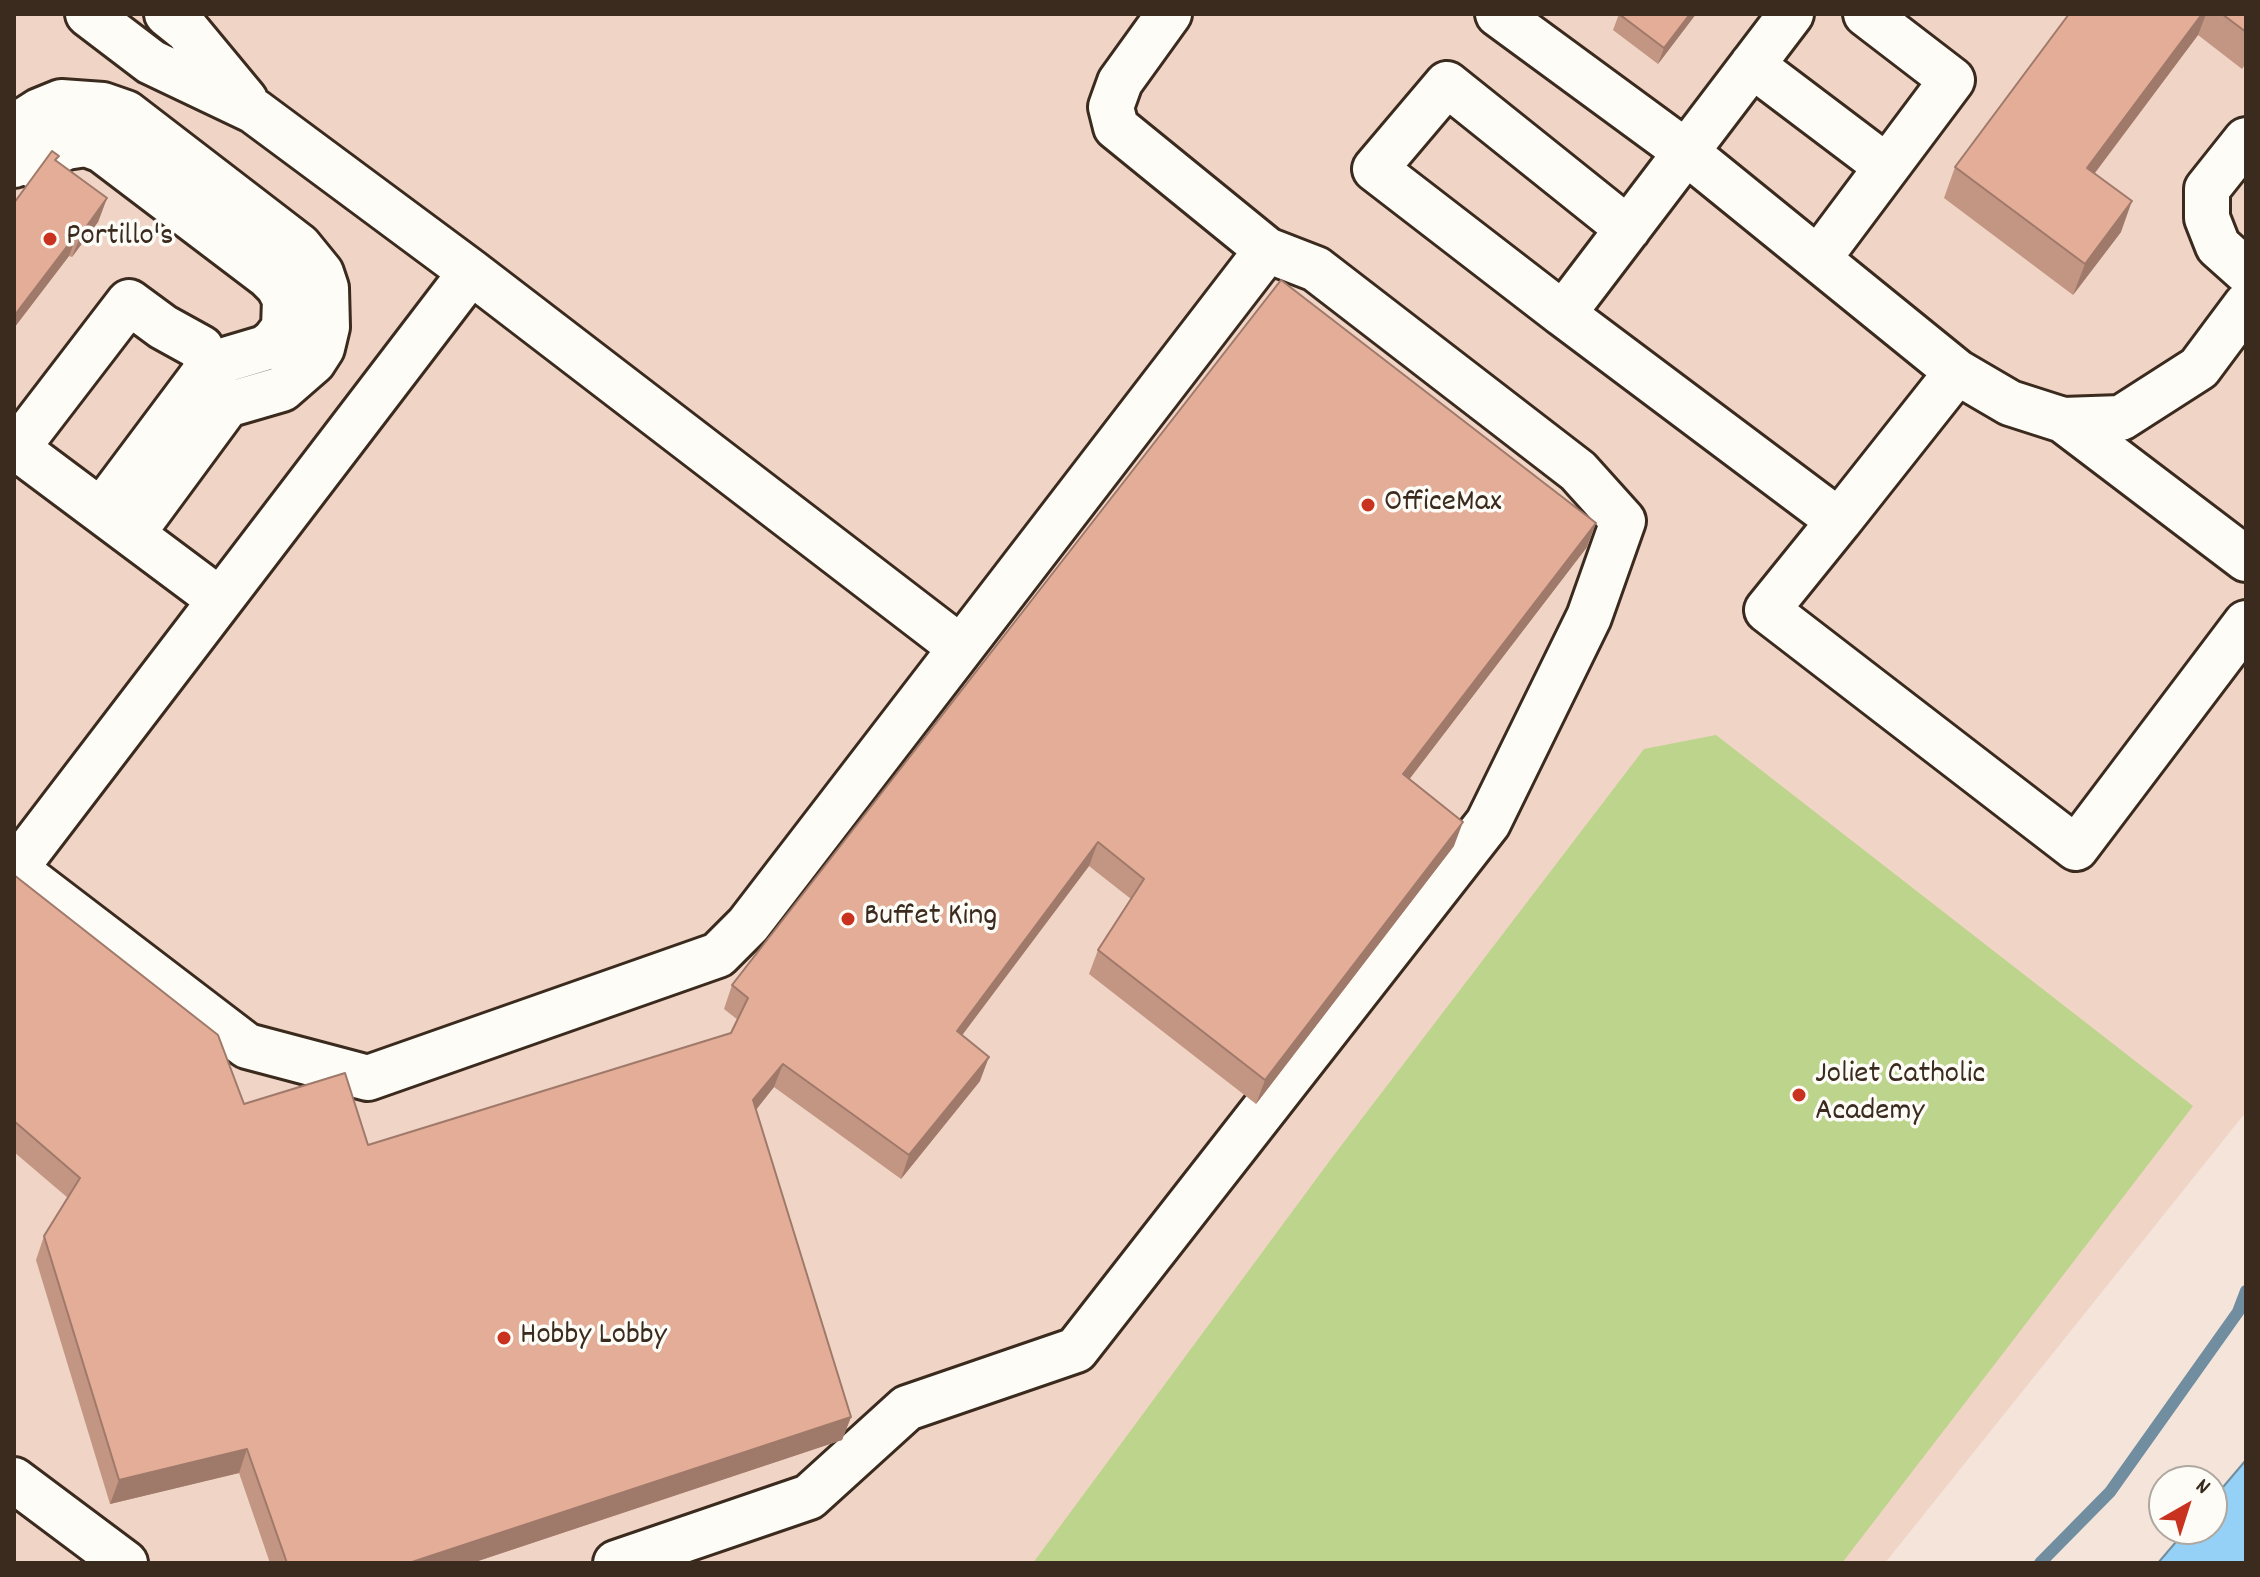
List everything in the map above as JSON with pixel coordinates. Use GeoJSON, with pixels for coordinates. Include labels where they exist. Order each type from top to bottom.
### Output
{"type":"FeatureCollection","features":[{"type":"Feature","properties":{"kind":"lane"},"geometry":{"type":"LineString","coordinates":[[88,14],[151,62],[254,111],[471,272],[961,648]]}},
{"type":"Feature","properties":{"kind":"lane"},"geometry":{"type":"LineString","coordinates":[[616,1563],[809,1497],[907,1408],[1076,1350],[1478,835],[1494,809],[1589,617],[1623,521],[1578,471],[1316,269],[1267,250],[1116,127],[1111,107],[1120,82],[1169,14]]}},
{"type":"Feature","properties":{"kind":"lane"},"geometry":{"type":"LineString","coordinates":[[1498,14],[1686,152],[1957,372],[2010,403],[2063,420],[2246,559]]}},
{"type":"Feature","properties":{"kind":"lane"},"geometry":{"type":"LineString","coordinates":[[1563,314],[1791,14]]}},
{"type":"Feature","properties":{"kind":"lane"},"geometry":{"type":"LineString","coordinates":[[1818,259],[1952,80],[1866,14]]}},
{"type":"Feature","properties":{"kind":"lane"},"geometry":{"type":"LineString","coordinates":[[184,19],[254,111]]}},
{"type":"Feature","properties":{"kind":"lane"},"geometry":{"type":"LineString","coordinates":[[1752,65],[1887,167]]}},
{"type":"Feature","properties":{"kind":"lane"},"geometry":{"type":"LineString","coordinates":[[1628,229],[1447,84],[1375,169],[1839,521]]}},
{"type":"Feature","properties":{"kind":"lane"},"geometry":{"type":"LineString","coordinates":[[14,127],[61,102],[103,105],[126,113],[299,246],[321,273],[326,288],[327,327],[322,348],[313,362],[282,389],[227,405],[106,515]]}},
{"type":"Feature","properties":{"kind":"lane"},"geometry":{"type":"LineString","coordinates":[[14,165],[42,135],[59,127],[74,124],[108,129],[286,262],[297,274],[302,286],[307,317],[305,333],[298,346],[276,367],[217,387],[106,515]]}},
{"type":"Feature","properties":{"kind":"lane"},"geometry":{"type":"LineString","coordinates":[[2246,140],[2207,189],[2207,218],[2218,246],[2246,271]]}},
{"type":"Feature","properties":{"kind":"lane"},"geometry":{"type":"LineString","coordinates":[[14,193],[40,160],[66,147],[86,144],[102,150],[268,276],[285,299],[284,328],[265,348],[208,368],[106,515]]}},
{"type":"Feature","properties":{"kind":"lane"},"geometry":{"type":"LineString","coordinates":[[471,272],[14,868],[247,1046],[368,1078],[718,955],[748,925],[1267,250]]}},
{"type":"Feature","properties":{"kind":"lane"},"geometry":{"type":"LineString","coordinates":[[208,368],[201,348],[163,327],[129,302],[16,447],[220,600]]}},
{"type":"Feature","properties":{"kind":"lane"},"geometry":{"type":"LineString","coordinates":[[2063,420],[2121,418],[2134,410],[2199,368],[2246,305]]}},
{"type":"Feature","properties":{"kind":"lane"},"geometry":{"type":"LineString","coordinates":[[106,515],[172,369],[171,349],[163,327]]}},
{"type":"Feature","properties":{"kind":"lane"},"geometry":{"type":"LineString","coordinates":[[1957,372],[1767,610],[2076,848],[2246,623]]}},
{"type":"Feature","properties":{"kind":"lane"},"geometry":{"type":"LineString","coordinates":[[14,1480],[125,1563]]}},
{"type":"Feature","properties":{"kind":"shaded area"},"geometry":{"type":"Polygon","coordinates":[[[14,14],[2246,14],[2246,1112],[1885,1563],[14,1563],[14,14]]]}},
{"type":"Feature","properties":{"kind":"green space","name":"Joliet Catholic Academy"},"geometry":{"type":"Polygon","coordinates":[[[1716,735],[2193,1106],[1842,1563],[1033,1563],[1331,1159],[1644,749],[1716,735]]]}},
{"type":"Feature","properties":{"kind":"water"},"geometry":{"type":"Polygon","coordinates":[[[2246,1460],[2246,1563],[2158,1563],[2173,1545],[2228,1545],[2228,1481],[2246,1460]]]}},
{"type":"Feature","properties":{"kind":"building"},"geometry":{"type":"Polygon","coordinates":[[[1619,14],[1690,14],[1664,48],[1619,14]]]}},
{"type":"Feature","properties":{"kind":"building"},"geometry":{"type":"Polygon","coordinates":[[[2069,14],[2202,14],[2087,168],[2132,201],[2085,264],[1955,167],[2069,14]]]}},
{"type":"Feature","properties":{"kind":"building"},"geometry":{"type":"Polygon","coordinates":[[[2222,14],[2246,14],[2246,32],[2222,14]]]}},
{"type":"Feature","properties":{"kind":"building","name":"Portillo's"},"geometry":{"type":"Polygon","coordinates":[[[52,151],[59,156],[55,160],[107,198],[14,316],[14,203],[52,151]]]}},
{"type":"Feature","properties":{"kind":"building"},"geometry":{"type":"Polygon","coordinates":[[[1281,280],[1596,523],[1403,774],[1463,822],[1265,1080],[1098,950],[1144,879],[1098,842],[957,1031],[989,1057],[909,1155],[783,1064],[753,1100],[851,1417],[409,1563],[287,1563],[247,1449],[119,1480],[44,1236],[80,1178],[14,1121],[14,875],[218,1035],[244,1104],[345,1073],[368,1145],[731,1033],[748,998],[732,985],[1281,280]]]}},
{"type":"Feature","properties":{"kind":"waterway"},"geometry":{"type":"LineString","coordinates":[[2040,1563],[2110,1492],[2238,1312],[2246,1291]]}},
{"type":"Feature","properties":{"kind":"place","name":"Portillo's"},"geometry":{"type":"Point","coordinates":[50,239]}},
{"type":"Feature","properties":{"kind":"place","name":"OfficeMax"},"geometry":{"type":"Point","coordinates":[1368,505]}},
{"type":"Feature","properties":{"kind":"place","name":"Buffet King"},"geometry":{"type":"Point","coordinates":[848,919]}},
{"type":"Feature","properties":{"kind":"place","name":"Joliet Catholic Academy"},"geometry":{"type":"Point","coordinates":[1799,1095]}},
{"type":"Feature","properties":{"kind":"place","name":"Hobby Lobby"},"geometry":{"type":"Point","coordinates":[504,1338]}}]}
